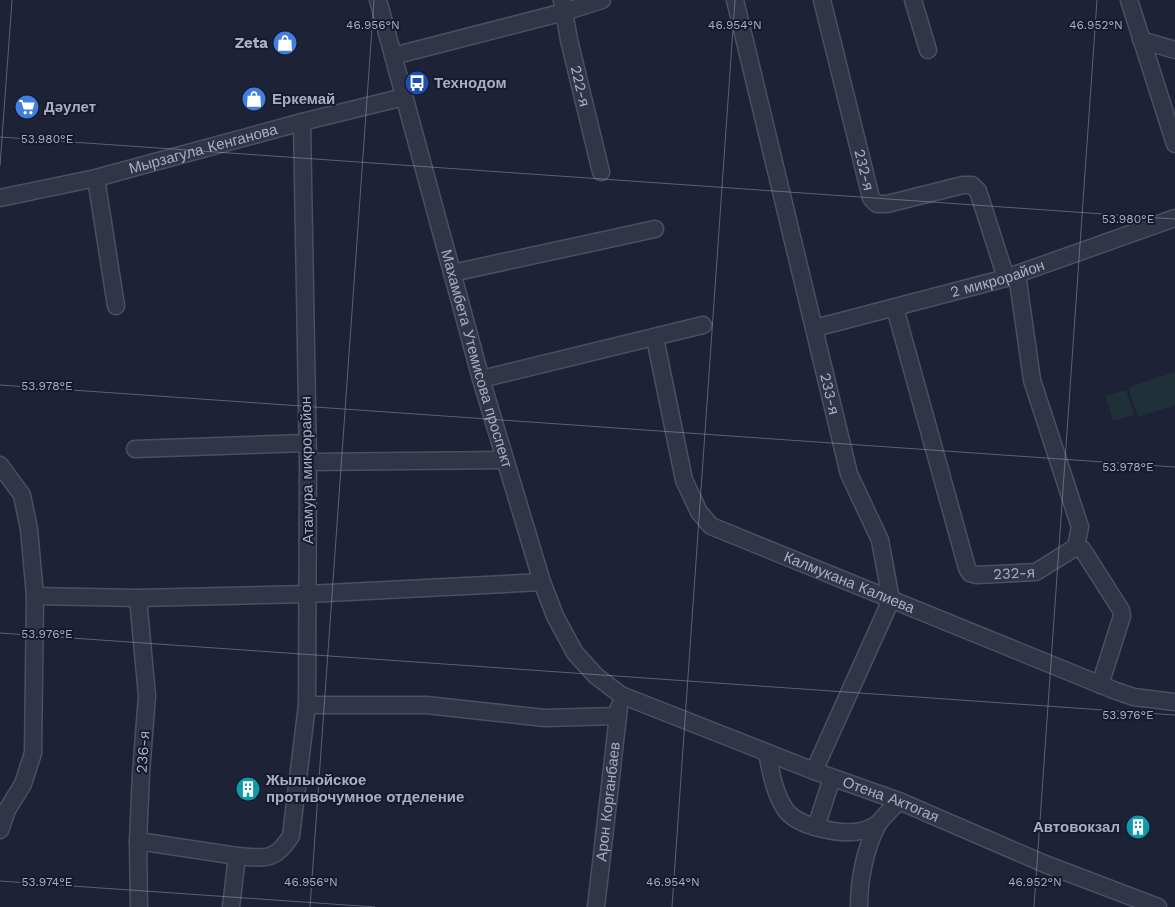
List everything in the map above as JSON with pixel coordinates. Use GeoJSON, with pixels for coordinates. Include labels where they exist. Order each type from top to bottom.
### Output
{"type":"FeatureCollection","features":[{"type":"Feature","properties":{"kind":"street","name":"Махамбета Утемисова проспект"},"geometry":{"type":"LineString","coordinates":[[378,0],[452,273],[542,582],[555,616],[575,653],[596,676],[621,695]]}},
{"type":"Feature","properties":{"kind":"street"},"geometry":{"type":"LineString","coordinates":[[393,56],[563,6],[602,0]]}},
{"type":"Feature","properties":{"kind":"street","name":"233-я"},"geometry":{"type":"LineString","coordinates":[[735,0],[849,474],[880,540],[891,600]]}},
{"type":"Feature","properties":{"kind":"street","name":"232-я"},"geometry":{"type":"LineString","coordinates":[[822,0],[870,198],[877,204],[887,204],[963,185],[972,186],[978,191],[1011,276],[1032,380],[1080,527],[1076,547],[1036,572],[976,575],[970,573],[967,568],[895,308]]}},
{"type":"Feature","properties":{"kind":"street"},"geometry":{"type":"LineString","coordinates":[[914,0],[928,50]]}},
{"type":"Feature","properties":{"kind":"street"},"geometry":{"type":"LineString","coordinates":[[1129,0],[1175,144]]}},
{"type":"Feature","properties":{"kind":"street","name":"222-я"},"geometry":{"type":"LineString","coordinates":[[563,6],[569,40],[601,172]]}},
{"type":"Feature","properties":{"kind":"street"},"geometry":{"type":"LineString","coordinates":[[1141,40],[1175,50]]}},
{"type":"Feature","properties":{"kind":"street","name":"Мырзагула Кенганова"},"geometry":{"type":"LineString","coordinates":[[0,198],[96,178],[302,122],[404,97]]}},
{"type":"Feature","properties":{"kind":"street","name":"Атамура микрорайон"},"geometry":{"type":"LineString","coordinates":[[138,841],[237,856],[266,858],[281,851],[291,836],[295,817],[307,706],[308,462],[306,443],[302,122]]}},
{"type":"Feature","properties":{"kind":"street"},"geometry":{"type":"LineString","coordinates":[[96,178],[116,306]]}},
{"type":"Feature","properties":{"kind":"street","name":"2 микрорайон"},"geometry":{"type":"LineString","coordinates":[[815,328],[1011,276],[1175,218]]}},
{"type":"Feature","properties":{"kind":"street"},"geometry":{"type":"LineString","coordinates":[[452,273],[654,229]]}},
{"type":"Feature","properties":{"kind":"street"},"geometry":{"type":"LineString","coordinates":[[482,379],[703,325]]}},
{"type":"Feature","properties":{"kind":"street","name":"Калмукана Калиева"},"geometry":{"type":"LineString","coordinates":[[655,338],[684,480],[699,512],[711,526],[1100,685],[1134,697],[1175,702]]}},
{"type":"Feature","properties":{"kind":"street"},"geometry":{"type":"LineString","coordinates":[[135,449],[306,443]]}},
{"type":"Feature","properties":{"kind":"street"},"geometry":{"type":"LineString","coordinates":[[308,462],[505,460]]}},
{"type":"Feature","properties":{"kind":"street"},"geometry":{"type":"LineString","coordinates":[[0,465],[22,495],[29,529],[35,596],[33,753],[23,784],[7,810],[0,830]]}},
{"type":"Feature","properties":{"kind":"street"},"geometry":{"type":"LineString","coordinates":[[1076,547],[1082,549],[1121,610],[1122,616],[1100,685]]}},
{"type":"Feature","properties":{"kind":"street"},"geometry":{"type":"LineString","coordinates":[[35,596],[138,598],[308,594],[542,582]]}},
{"type":"Feature","properties":{"kind":"street","name":"236-я"},"geometry":{"type":"LineString","coordinates":[[138,598],[147,696],[138,841],[140,907]]}},
{"type":"Feature","properties":{"kind":"street"},"geometry":{"type":"LineString","coordinates":[[814,772],[891,600]]}},
{"type":"Feature","properties":{"kind":"street","name":"Арон Корганбаев"},"geometry":{"type":"LineString","coordinates":[[596,907],[617,716],[621,695]]}},
{"type":"Feature","properties":{"kind":"street","name":"Отена Актогая"},"geometry":{"type":"LineString","coordinates":[[621,695],[814,772],[899,801],[1046,864],[1158,907]]}},
{"type":"Feature","properties":{"kind":"street"},"geometry":{"type":"LineString","coordinates":[[307,706],[426,705],[545,718],[617,716]]}},
{"type":"Feature","properties":{"kind":"street"},"geometry":{"type":"LineString","coordinates":[[767,753],[773,782],[785,810],[797,821],[842,832],[858,832],[868,830],[878,824],[899,801]]}},
{"type":"Feature","properties":{"kind":"street"},"geometry":{"type":"LineString","coordinates":[[816,827],[832,778]]}},
{"type":"Feature","properties":{"kind":"street"},"geometry":{"type":"LineString","coordinates":[[859,907],[859,891],[865,858],[878,824]]}},
{"type":"Feature","properties":{"kind":"street"},"geometry":{"type":"LineString","coordinates":[[231,907],[237,856]]}},
{"type":"Feature","properties":{"kind":"shaded area"},"geometry":{"type":"Polygon","coordinates":[[[1175,372],[1175,405],[1138,417],[1128,387],[1175,372]]]}},
{"type":"Feature","properties":{"kind":"shaded area"},"geometry":{"type":"Polygon","coordinates":[[[1126,390],[1134,415],[1113,421],[1106,396],[1126,390]]]}},
{"type":"Feature","properties":{"kind":"place","name":"Zeta"},"geometry":{"type":"Point","coordinates":[285,43]}},
{"type":"Feature","properties":{"kind":"place","name":"Технодом"},"geometry":{"type":"Point","coordinates":[417,83]}},
{"type":"Feature","properties":{"kind":"place","name":"Еркемай"},"geometry":{"type":"Point","coordinates":[254,99]}},
{"type":"Feature","properties":{"kind":"place","name":"Дәулет"},"geometry":{"type":"Point","coordinates":[27,107]}},
{"type":"Feature","properties":{"kind":"place","name":"Жылыойское противочумное отделение"},"geometry":{"type":"Point","coordinates":[248,789]}},
{"type":"Feature","properties":{"kind":"place","name":"Автовокзал"},"geometry":{"type":"Point","coordinates":[1138,827]}}]}
